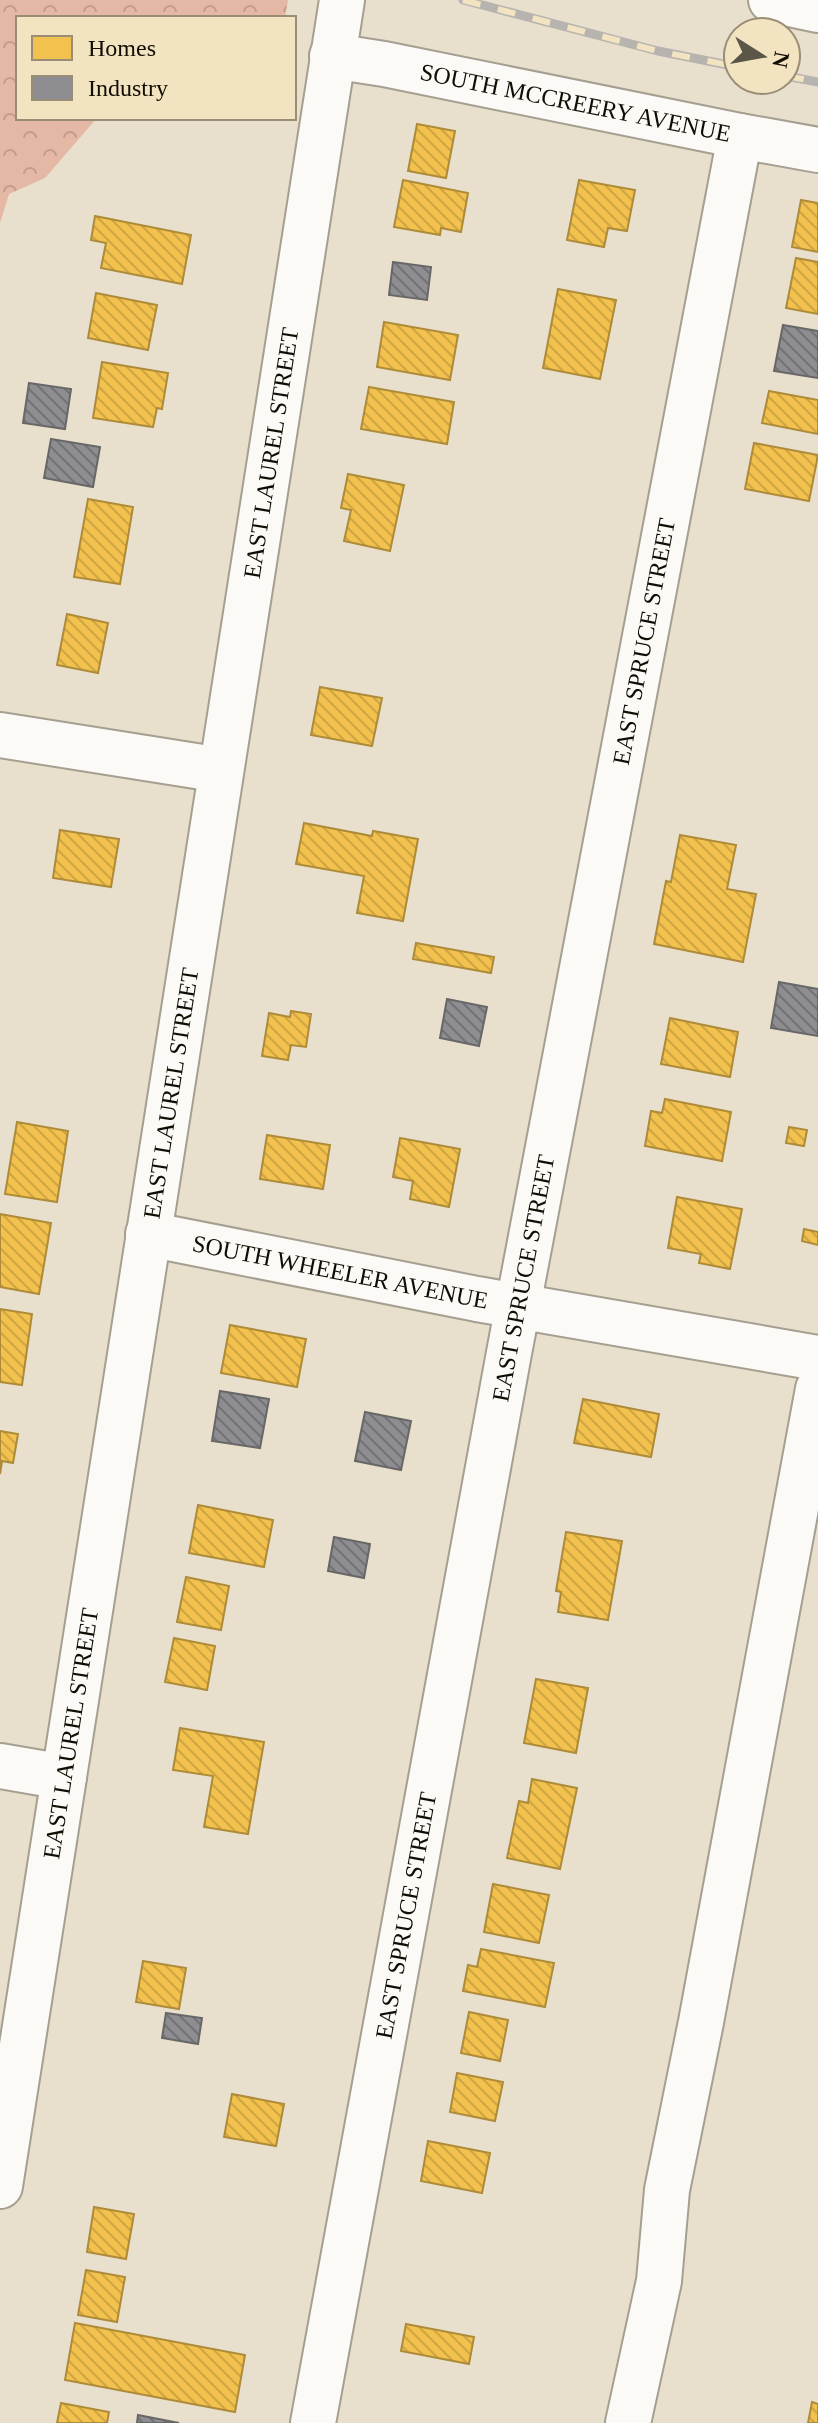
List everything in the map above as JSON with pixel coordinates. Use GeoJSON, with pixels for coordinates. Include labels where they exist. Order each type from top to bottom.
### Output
{"type":"FeatureCollection","features":[{"type":"Feature","properties":{"kind":"street","name":"EAST LAUREL STREET"},"geometry":{"type":"LineString","coordinates":[[0,2186],[342,0]]}},
{"type":"Feature","properties":{"kind":"street"},"geometry":{"type":"LineString","coordinates":[[771,0],[818,10]]}},
{"type":"Feature","properties":{"kind":"street","name":"SOUTH MCCREERY AVENUE"},"geometry":{"type":"LineString","coordinates":[[332,56],[818,150]]}},
{"type":"Feature","properties":{"kind":"street","name":"EAST SPRUCE STREET"},"geometry":{"type":"LineString","coordinates":[[313,2423],[518,1306],[740,136]]}},
{"type":"Feature","properties":{"kind":"street"},"geometry":{"type":"LineString","coordinates":[[0,735],[221,770]]}},
{"type":"Feature","properties":{"kind":"street","name":"SOUTH WHEELER AVENUE"},"geometry":{"type":"LineString","coordinates":[[148,1234],[518,1306],[818,1358]]}},
{"type":"Feature","properties":{"kind":"street"},"geometry":{"type":"LineString","coordinates":[[628,2423],[659,2281],[667,2190],[818,1389]]}},
{"type":"Feature","properties":{"kind":"street"},"geometry":{"type":"LineString","coordinates":[[0,1766],[64,1777]]}},
{"type":"Feature","properties":{"kind":"green space"},"geometry":{"type":"Polygon","coordinates":[[[0,0],[288,0],[285,16],[16,16],[16,120],[95,120],[45,178],[9,194],[0,223],[0,0]]]}},
{"type":"Feature","properties":{"kind":"building: Homes"},"geometry":{"type":"Polygon","coordinates":[[[417,124],[455,131],[446,178],[408,171],[417,124]]]}},
{"type":"Feature","properties":{"kind":"building: Homes"},"geometry":{"type":"Polygon","coordinates":[[[403,180],[468,193],[461,232],[441,228],[440,235],[394,227],[403,180]]]}},
{"type":"Feature","properties":{"kind":"building: Homes"},"geometry":{"type":"Polygon","coordinates":[[[579,180],[635,190],[627,231],[608,228],[604,247],[567,240],[579,180]]]}},
{"type":"Feature","properties":{"kind":"building: Homes"},"geometry":{"type":"Polygon","coordinates":[[[801,200],[818,203],[818,252],[792,247],[801,200]]]}},
{"type":"Feature","properties":{"kind":"building: Homes"},"geometry":{"type":"Polygon","coordinates":[[[95,216],[191,235],[182,284],[101,268],[106,243],[91,240],[95,216]]]}},
{"type":"Feature","properties":{"kind":"building: Homes"},"geometry":{"type":"Polygon","coordinates":[[[796,258],[818,262],[818,314],[786,308],[796,258]]]}},
{"type":"Feature","properties":{"kind":"building: Homes"},"geometry":{"type":"Polygon","coordinates":[[[558,289],[616,300],[600,379],[543,368],[558,289]]]}},
{"type":"Feature","properties":{"kind":"building: Homes"},"geometry":{"type":"Polygon","coordinates":[[[96,293],[157,305],[148,350],[88,338],[96,293]]]}},
{"type":"Feature","properties":{"kind":"building: Homes"},"geometry":{"type":"Polygon","coordinates":[[[384,322],[458,335],[450,380],[377,367],[384,322]]]}},
{"type":"Feature","properties":{"kind":"building: Homes"},"geometry":{"type":"Polygon","coordinates":[[[102,362],[168,373],[162,409],[157,408],[153,427],[93,418],[102,362]]]}},
{"type":"Feature","properties":{"kind":"building: Homes"},"geometry":{"type":"Polygon","coordinates":[[[369,387],[454,402],[447,444],[361,429],[369,387]]]}},
{"type":"Feature","properties":{"kind":"building: Homes"},"geometry":{"type":"Polygon","coordinates":[[[769,391],[818,400],[818,434],[762,423],[769,391]]]}},
{"type":"Feature","properties":{"kind":"building: Homes"},"geometry":{"type":"Polygon","coordinates":[[[754,443],[818,455],[809,501],[745,489],[754,443]]]}},
{"type":"Feature","properties":{"kind":"building: Homes"},"geometry":{"type":"Polygon","coordinates":[[[348,474],[404,485],[390,551],[344,541],[351,510],[341,508],[348,474]]]}},
{"type":"Feature","properties":{"kind":"building: Homes"},"geometry":{"type":"Polygon","coordinates":[[[88,499],[133,507],[120,584],[74,577],[88,499]]]}},
{"type":"Feature","properties":{"kind":"building: Homes"},"geometry":{"type":"Polygon","coordinates":[[[67,614],[108,623],[98,673],[57,665],[67,614]]]}},
{"type":"Feature","properties":{"kind":"building: Homes"},"geometry":{"type":"Polygon","coordinates":[[[320,687],[382,698],[372,746],[311,735],[320,687]]]}},
{"type":"Feature","properties":{"kind":"building: Homes"},"geometry":{"type":"Polygon","coordinates":[[[304,823],[372,836],[373,831],[418,839],[403,921],[357,913],[364,876],[296,864],[304,823]]]}},
{"type":"Feature","properties":{"kind":"building: Homes"},"geometry":{"type":"Polygon","coordinates":[[[60,830],[119,839],[111,887],[53,878],[60,830]]]}},
{"type":"Feature","properties":{"kind":"building: Homes"},"geometry":{"type":"Polygon","coordinates":[[[680,835],[736,845],[727,889],[756,894],[743,962],[654,944],[666,881],[671,882],[680,835]]]}},
{"type":"Feature","properties":{"kind":"building: Homes"},"geometry":{"type":"Polygon","coordinates":[[[416,943],[494,957],[491,973],[413,959],[416,943]]]}},
{"type":"Feature","properties":{"kind":"building: Homes"},"geometry":{"type":"Polygon","coordinates":[[[291,1011],[311,1014],[306,1047],[291,1045],[288,1060],[262,1056],[269,1013],[290,1017],[291,1011]]]}},
{"type":"Feature","properties":{"kind":"building: Homes"},"geometry":{"type":"Polygon","coordinates":[[[670,1018],[738,1032],[730,1077],[661,1064],[670,1018]]]}},
{"type":"Feature","properties":{"kind":"building: Homes"},"geometry":{"type":"Polygon","coordinates":[[[665,1099],[731,1112],[722,1161],[645,1146],[651,1111],[662,1113],[665,1099]]]}},
{"type":"Feature","properties":{"kind":"building: Homes"},"geometry":{"type":"Polygon","coordinates":[[[17,1122],[68,1131],[57,1202],[5,1194],[17,1122]]]}},
{"type":"Feature","properties":{"kind":"building: Homes"},"geometry":{"type":"Polygon","coordinates":[[[789,1127],[807,1130],[804,1146],[786,1143],[789,1127]]]}},
{"type":"Feature","properties":{"kind":"building: Homes"},"geometry":{"type":"Polygon","coordinates":[[[267,1135],[330,1145],[323,1189],[260,1179],[267,1135]]]}},
{"type":"Feature","properties":{"kind":"building: Homes"},"geometry":{"type":"Polygon","coordinates":[[[400,1138],[460,1149],[449,1207],[410,1199],[413,1181],[393,1177],[400,1138]]]}},
{"type":"Feature","properties":{"kind":"building: Homes"},"geometry":{"type":"Polygon","coordinates":[[[677,1197],[742,1209],[730,1269],[699,1263],[701,1254],[668,1248],[677,1197]]]}},
{"type":"Feature","properties":{"kind":"building: Homes"},"geometry":{"type":"Polygon","coordinates":[[[0,1214],[51,1223],[39,1294],[0,1287],[0,1214]]]}},
{"type":"Feature","properties":{"kind":"building: Homes"},"geometry":{"type":"Polygon","coordinates":[[[804,1229],[818,1232],[818,1245],[802,1241],[804,1229]]]}},
{"type":"Feature","properties":{"kind":"building: Homes"},"geometry":{"type":"Polygon","coordinates":[[[0,1309],[32,1314],[22,1385],[0,1382],[0,1309]]]}},
{"type":"Feature","properties":{"kind":"building: Homes"},"geometry":{"type":"Polygon","coordinates":[[[230,1325],[306,1339],[297,1387],[221,1373],[230,1325]]]}},
{"type":"Feature","properties":{"kind":"building: Homes"},"geometry":{"type":"Polygon","coordinates":[[[583,1399],[659,1414],[651,1457],[574,1443],[583,1399]]]}},
{"type":"Feature","properties":{"kind":"building: Homes"},"geometry":{"type":"Polygon","coordinates":[[[0,1431],[18,1434],[13,1463],[2,1461],[0,1474],[0,1431]]]}},
{"type":"Feature","properties":{"kind":"building: Homes"},"geometry":{"type":"Polygon","coordinates":[[[198,1505],[273,1520],[264,1567],[189,1553],[198,1505]]]}},
{"type":"Feature","properties":{"kind":"building: Homes"},"geometry":{"type":"Polygon","coordinates":[[[566,1532],[622,1541],[608,1620],[558,1612],[561,1592],[556,1591],[566,1532]]]}},
{"type":"Feature","properties":{"kind":"building: Homes"},"geometry":{"type":"Polygon","coordinates":[[[186,1577],[229,1586],[221,1630],[177,1622],[186,1577]]]}},
{"type":"Feature","properties":{"kind":"building: Homes"},"geometry":{"type":"Polygon","coordinates":[[[174,1638],[215,1646],[207,1690],[165,1682],[174,1638]]]}},
{"type":"Feature","properties":{"kind":"building: Homes"},"geometry":{"type":"Polygon","coordinates":[[[536,1679],[588,1688],[576,1753],[524,1743],[536,1679]]]}},
{"type":"Feature","properties":{"kind":"building: Homes"},"geometry":{"type":"Polygon","coordinates":[[[180,1728],[264,1742],[248,1834],[204,1827],[213,1776],[173,1770],[180,1728]]]}},
{"type":"Feature","properties":{"kind":"building: Homes"},"geometry":{"type":"Polygon","coordinates":[[[532,1779],[577,1788],[560,1869],[507,1858],[519,1801],[528,1803],[532,1779]]]}},
{"type":"Feature","properties":{"kind":"building: Homes"},"geometry":{"type":"Polygon","coordinates":[[[493,1884],[549,1895],[539,1943],[484,1932],[493,1884]]]}},
{"type":"Feature","properties":{"kind":"building: Homes"},"geometry":{"type":"Polygon","coordinates":[[[481,1949],[554,1963],[545,2007],[463,1991],[468,1965],[477,1967],[481,1949]]]}},
{"type":"Feature","properties":{"kind":"building: Homes"},"geometry":{"type":"Polygon","coordinates":[[[143,1961],[186,1968],[179,2009],[136,2002],[143,1961]]]}},
{"type":"Feature","properties":{"kind":"building: Homes"},"geometry":{"type":"Polygon","coordinates":[[[469,2012],[508,2020],[500,2061],[461,2053],[469,2012]]]}},
{"type":"Feature","properties":{"kind":"building: Homes"},"geometry":{"type":"Polygon","coordinates":[[[457,2073],[503,2082],[495,2121],[450,2112],[457,2073]]]}},
{"type":"Feature","properties":{"kind":"building: Homes"},"geometry":{"type":"Polygon","coordinates":[[[232,2094],[284,2104],[276,2146],[224,2137],[232,2094]]]}},
{"type":"Feature","properties":{"kind":"building: Homes"},"geometry":{"type":"Polygon","coordinates":[[[428,2141],[490,2153],[482,2193],[421,2181],[428,2141]]]}},
{"type":"Feature","properties":{"kind":"building: Homes"},"geometry":{"type":"Polygon","coordinates":[[[94,2207],[134,2214],[126,2259],[87,2252],[94,2207]]]}},
{"type":"Feature","properties":{"kind":"building: Homes"},"geometry":{"type":"Polygon","coordinates":[[[86,2270],[125,2277],[117,2322],[78,2315],[86,2270]]]}},
{"type":"Feature","properties":{"kind":"building: Homes"},"geometry":{"type":"Polygon","coordinates":[[[75,2323],[245,2355],[235,2412],[65,2380],[75,2323]]]}},
{"type":"Feature","properties":{"kind":"building: Homes"},"geometry":{"type":"Polygon","coordinates":[[[406,2324],[474,2337],[469,2364],[401,2351],[406,2324]]]}},
{"type":"Feature","properties":{"kind":"building: Homes"},"geometry":{"type":"Polygon","coordinates":[[[812,2402],[818,2404],[818,2423],[808,2423],[812,2402]]]}},
{"type":"Feature","properties":{"kind":"building: Homes"},"geometry":{"type":"Polygon","coordinates":[[[61,2403],[109,2412],[107,2423],[57,2423],[61,2403]]]}},
{"type":"Feature","properties":{"kind":"building: Industry"},"geometry":{"type":"Polygon","coordinates":[[[393,262],[431,267],[427,300],[389,295],[393,262]]]}},
{"type":"Feature","properties":{"kind":"building: Industry"},"geometry":{"type":"Polygon","coordinates":[[[783,325],[818,331],[818,378],[774,371],[783,325]]]}},
{"type":"Feature","properties":{"kind":"building: Industry"},"geometry":{"type":"Polygon","coordinates":[[[29,383],[71,389],[65,429],[23,423],[29,383]]]}},
{"type":"Feature","properties":{"kind":"building: Industry"},"geometry":{"type":"Polygon","coordinates":[[[51,439],[100,447],[93,487],[44,478],[51,439]]]}},
{"type":"Feature","properties":{"kind":"building: Industry"},"geometry":{"type":"Polygon","coordinates":[[[779,982],[818,989],[818,1036],[771,1028],[779,982]]]}},
{"type":"Feature","properties":{"kind":"building: Industry"},"geometry":{"type":"Polygon","coordinates":[[[447,999],[487,1007],[479,1046],[440,1038],[447,999]]]}},
{"type":"Feature","properties":{"kind":"building: Industry"},"geometry":{"type":"Polygon","coordinates":[[[220,1391],[269,1399],[260,1448],[212,1441],[220,1391]]]}},
{"type":"Feature","properties":{"kind":"building: Industry"},"geometry":{"type":"Polygon","coordinates":[[[365,1412],[411,1421],[401,1470],[355,1461],[365,1412]]]}},
{"type":"Feature","properties":{"kind":"building: Industry"},"geometry":{"type":"Polygon","coordinates":[[[334,1537],[370,1544],[364,1578],[328,1571],[334,1537]]]}},
{"type":"Feature","properties":{"kind":"building: Industry"},"geometry":{"type":"Polygon","coordinates":[[[166,2013],[202,2018],[198,2044],[162,2038],[166,2013]]]}},
{"type":"Feature","properties":{"kind":"building: Industry"},"geometry":{"type":"Polygon","coordinates":[[[138,2415],[179,2423],[137,2423],[138,2415]]]}},
{"type":"Feature","properties":{"kind":"railway"},"geometry":{"type":"LineString","coordinates":[[463,0],[658,51],[722,64]]}},
{"type":"Feature","properties":{"kind":"railway"},"geometry":{"type":"LineString","coordinates":[[802,79],[818,82]]}}]}
